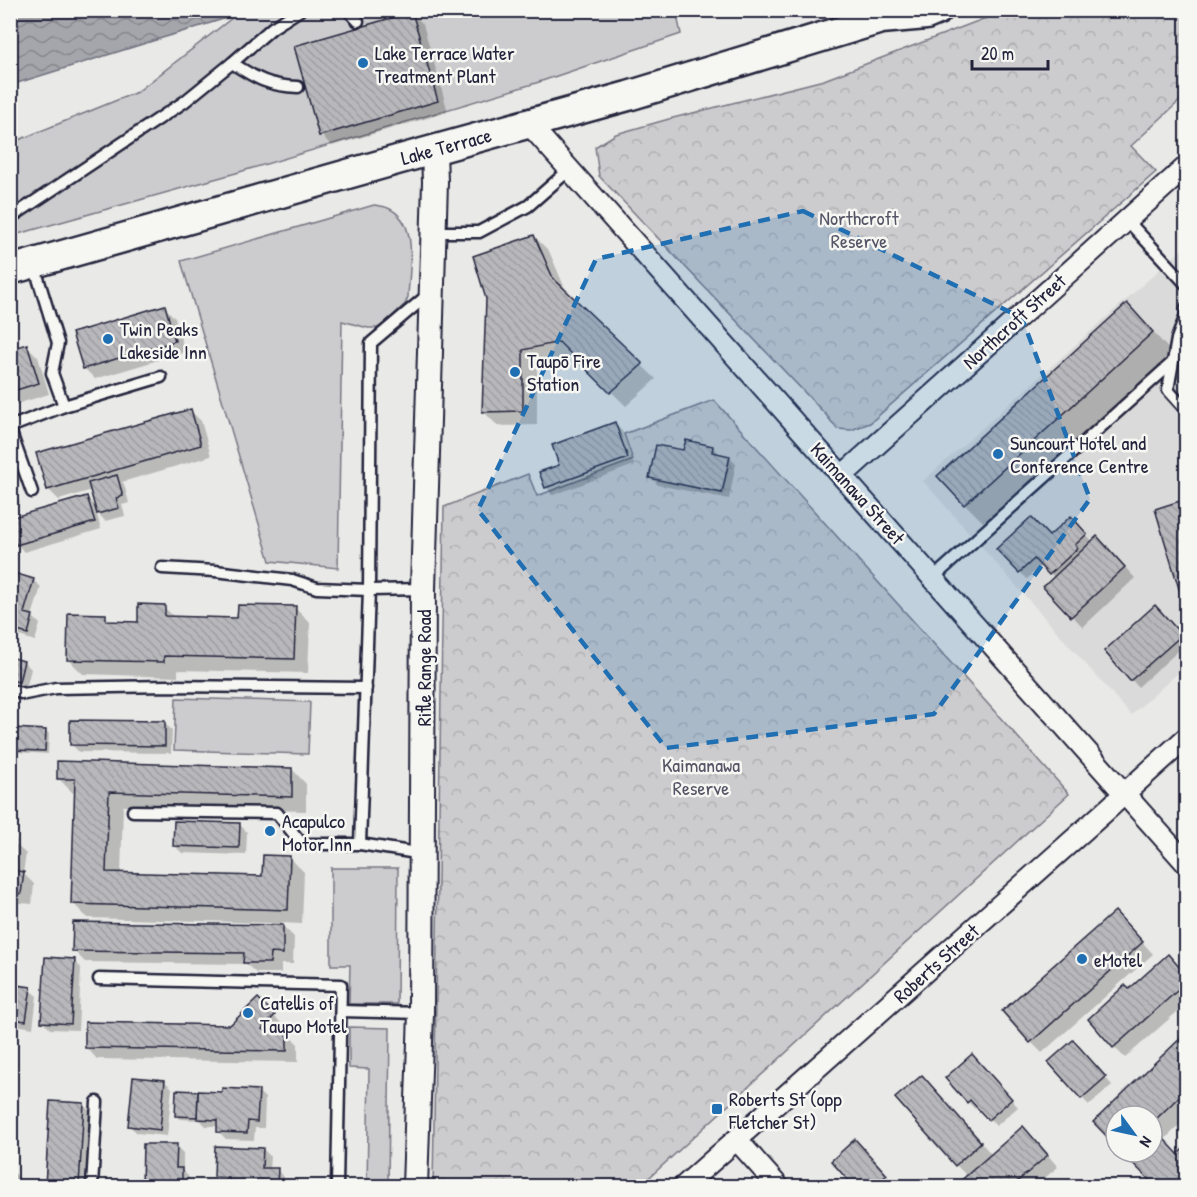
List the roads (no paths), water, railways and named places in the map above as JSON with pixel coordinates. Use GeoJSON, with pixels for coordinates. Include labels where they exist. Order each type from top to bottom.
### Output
{"type":"FeatureCollection","features":[{"type":"Feature","properties":{"kind":"main road","name":"Lake Terrace"},"geometry":{"type":"LineString","coordinates":[[22,267],[529,124],[748,60],[888,15],[926,15],[938,10]]}},
{"type":"Feature","properties":{"kind":"street","name":"Kaimanawa Street"},"geometry":{"type":"LineString","coordinates":[[529,124],[1186,863]]}},
{"type":"Feature","properties":{"kind":"street","name":"Rifle Range Road"},"geometry":{"type":"LineString","coordinates":[[415,1186],[421,1013],[423,589],[434,232],[434,150]]}},
{"type":"Feature","properties":{"kind":"street","name":"Northcroft Street"},"geometry":{"type":"LineString","coordinates":[[843,475],[1186,167]]}},
{"type":"Feature","properties":{"kind":"street","name":"Roberts Street"},"geometry":{"type":"LineString","coordinates":[[684,1186],[1186,738]]}},
{"type":"Feature","properties":{"kind":"street"},"geometry":{"type":"LineString","coordinates":[[737,1140],[778,1186]]}},
{"type":"Feature","properties":{"kind":"lane"},"geometry":{"type":"LineString","coordinates":[[10,218],[184,102],[272,28],[300,10]]}},
{"type":"Feature","properties":{"kind":"lane"},"geometry":{"type":"LineString","coordinates":[[348,10],[358,21]]}},
{"type":"Feature","properties":{"kind":"lane"},"geometry":{"type":"LineString","coordinates":[[232,63],[269,84],[298,87]]}},
{"type":"Feature","properties":{"kind":"lane"},"geometry":{"type":"LineString","coordinates":[[434,232],[479,232],[528,206],[569,170]]}},
{"type":"Feature","properties":{"kind":"lane"},"geometry":{"type":"LineString","coordinates":[[1126,219],[1186,284]]}},
{"type":"Feature","properties":{"kind":"lane"},"geometry":{"type":"LineString","coordinates":[[22,267],[58,343],[52,373],[64,406]]}},
{"type":"Feature","properties":{"kind":"lane"},"geometry":{"type":"LineString","coordinates":[[360,844],[369,590],[371,343],[432,291]]}},
{"type":"Feature","properties":{"kind":"lane"},"geometry":{"type":"LineString","coordinates":[[1186,308],[1186,315],[1177,339],[1168,390],[1186,410]]}},
{"type":"Feature","properties":{"kind":"lane"},"geometry":{"type":"LineString","coordinates":[[933,578],[1172,363]]}},
{"type":"Feature","properties":{"kind":"lane"},"geometry":{"type":"LineString","coordinates":[[32,492],[10,428],[64,406],[161,377]]}},
{"type":"Feature","properties":{"kind":"lane"},"geometry":{"type":"LineString","coordinates":[[162,568],[215,571],[292,580],[317,588],[423,589]]}},
{"type":"Feature","properties":{"kind":"lane"},"geometry":{"type":"LineString","coordinates":[[10,690],[25,694],[56,688],[156,686],[366,688]]}},
{"type":"Feature","properties":{"kind":"lane"},"geometry":{"type":"LineString","coordinates":[[133,811],[276,813],[302,844],[360,844],[423,854]]}},
{"type":"Feature","properties":{"kind":"lane"},"geometry":{"type":"LineString","coordinates":[[99,979],[340,985],[337,1186]]}},
{"type":"Feature","properties":{"kind":"lane"},"geometry":{"type":"LineString","coordinates":[[341,1011],[421,1013]]}},
{"type":"Feature","properties":{"kind":"lane"},"geometry":{"type":"LineString","coordinates":[[92,1186],[97,1102]]}},
{"type":"Feature","properties":{"kind":"water"},"geometry":{"type":"Polygon","coordinates":[[[11,10],[241,11],[233,16],[11,85],[11,10]]]}},
{"type":"Feature","properties":{"kind":"place","name":"Lake Terrace Water Treatment Plant"},"geometry":{"type":"Point","coordinates":[363,63]}},
{"type":"Feature","properties":{"kind":"place","name":"Twin Peaks Lakeside Inn"},"geometry":{"type":"Point","coordinates":[108,339]}},
{"type":"Feature","properties":{"kind":"place","name":"Taupō Fire Station"},"geometry":{"type":"Point","coordinates":[515,372]}},
{"type":"Feature","properties":{"kind":"place","name":"Suncourt Hotel and Conference Centre"},"geometry":{"type":"Point","coordinates":[998,454]}},
{"type":"Feature","properties":{"kind":"place","name":"Acapulco Motor Inn"},"geometry":{"type":"Point","coordinates":[270,831]}},
{"type":"Feature","properties":{"kind":"place","name":"eMotel"},"geometry":{"type":"Point","coordinates":[1082,959]}},
{"type":"Feature","properties":{"kind":"place","name":"Catellis of Taupo Motel"},"geometry":{"type":"Point","coordinates":[248,1013]}},
{"type":"Feature","properties":{"kind":"place","name":"Roberts St (opp Fletcher St)"},"geometry":{"type":"Point","coordinates":[717,1109]}},
{"type":"Feature","properties":{"kind":"park label","name":"Northcroft Reserve"},"geometry":{"type":"Point","coordinates":[859,228]}},
{"type":"Feature","properties":{"kind":"park label","name":"Kaimanawa Reserve"},"geometry":{"type":"Point","coordinates":[701,776]}}]}
